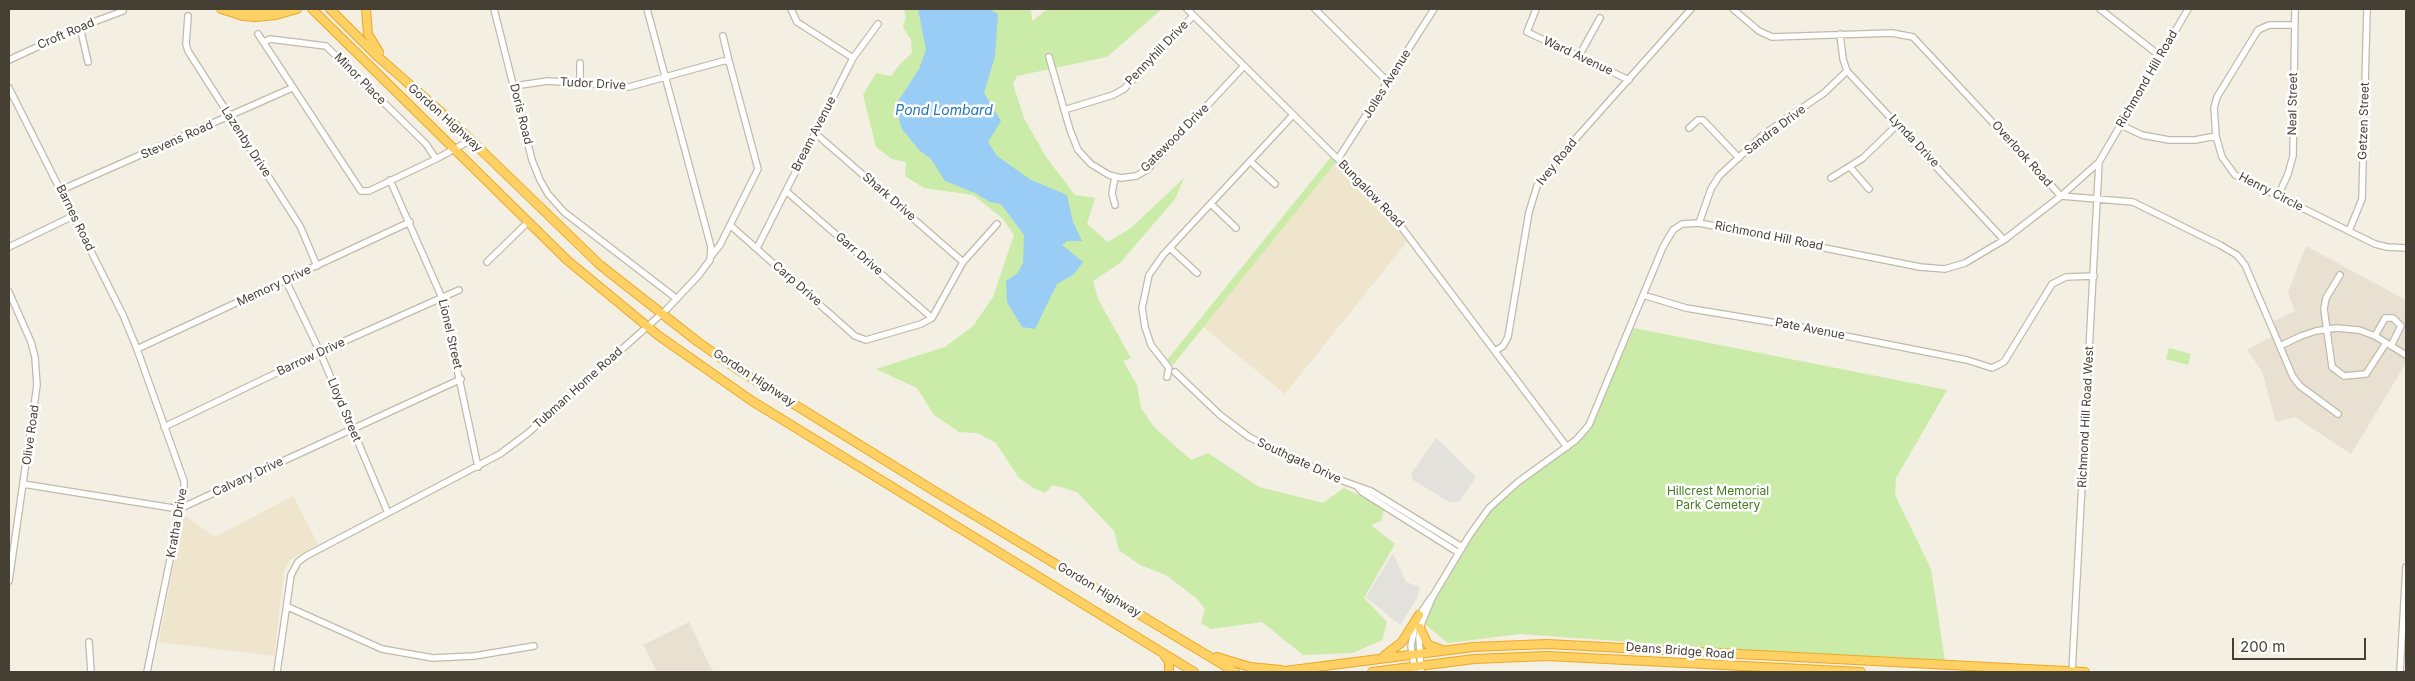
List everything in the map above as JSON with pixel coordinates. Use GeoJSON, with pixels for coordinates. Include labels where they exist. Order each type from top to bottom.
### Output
{"type":"FeatureCollection","features":[{"type":"Feature","properties":{"kind":"highway"},"geometry":{"type":"LineString","coordinates":[[221,9],[243,16],[255,17],[280,10]]}},
{"type":"Feature","properties":{"kind":"highway"},"geometry":{"type":"LineString","coordinates":[[239,9],[261,11],[297,9]]}},
{"type":"Feature","properties":{"kind":"highway","name":"Gordon Highway"},"geometry":{"type":"LineString","coordinates":[[312,9],[590,281],[646,326],[752,401],[1194,672]]}},
{"type":"Feature","properties":{"kind":"highway","name":"Gordon Highway"},"geometry":{"type":"LineString","coordinates":[[330,9],[376,55],[427,98],[600,265],[661,314],[745,374],[936,492],[1235,672]]}},
{"type":"Feature","properties":{"kind":"highway"},"geometry":{"type":"LineString","coordinates":[[366,9],[366,29],[374,47],[427,98]]}},
{"type":"Feature","properties":{"kind":"highway"},"geometry":{"type":"LineString","coordinates":[[1373,660],[1398,647],[1419,615]]}},
{"type":"Feature","properties":{"kind":"highway"},"geometry":{"type":"LineString","coordinates":[[1420,628],[1423,639],[1430,647],[1449,650]]}},
{"type":"Feature","properties":{"kind":"highway"},"geometry":{"type":"LineString","coordinates":[[1185,641],[1235,663],[1258,668],[1293,670]]}},
{"type":"Feature","properties":{"kind":"highway","name":"Deans Bridge Road"},"geometry":{"type":"LineString","coordinates":[[1277,672],[1449,650],[1506,645],[1572,644],[1834,660],[2085,672]]}},
{"type":"Feature","properties":{"kind":"highway"},"geometry":{"type":"LineString","coordinates":[[1157,649],[1169,661],[1169,672]]}},
{"type":"Feature","properties":{"kind":"highway","name":"Deans Bridge Road"},"geometry":{"type":"LineString","coordinates":[[1373,672],[1418,669],[1482,658],[1547,656],[1861,672]]}},
{"type":"Feature","properties":{"kind":"street","name":"Doris Road"},"geometry":{"type":"LineString","coordinates":[[494,9],[536,172],[548,194],[564,212],[677,299]]}},
{"type":"Feature","properties":{"kind":"street"},"geometry":{"type":"LineString","coordinates":[[646,9],[666,77],[712,255]]}},
{"type":"Feature","properties":{"kind":"street"},"geometry":{"type":"LineString","coordinates":[[791,9],[796,22],[853,58]]}},
{"type":"Feature","properties":{"kind":"street","name":"Bungalow Road"},"geometry":{"type":"LineString","coordinates":[[1187,9],[1338,159],[1404,228],[1567,447]]}},
{"type":"Feature","properties":{"kind":"street"},"geometry":{"type":"LineString","coordinates":[[1315,9],[1388,82]]}},
{"type":"Feature","properties":{"kind":"street","name":"Jolles Avenue"},"geometry":{"type":"LineString","coordinates":[[1338,159],[1434,9]]}},
{"type":"Feature","properties":{"kind":"street","name":"Ward Avenue"},"geometry":{"type":"LineString","coordinates":[[1536,9],[1526,32],[1629,80]]}},
{"type":"Feature","properties":{"kind":"street","name":"Ivey Road"},"geometry":{"type":"LineString","coordinates":[[1496,351],[1503,346],[1508,337],[1527,218],[1537,186],[1554,162],[1691,9]]}},
{"type":"Feature","properties":{"kind":"street","name":"Overlook Road"},"geometry":{"type":"LineString","coordinates":[[1733,9],[1765,35],[1892,33],[1913,37],[2061,196],[2133,202],[2237,255],[2245,265],[2293,377],[2300,386],[2338,414]]}},
{"type":"Feature","properties":{"kind":"street"},"geometry":{"type":"LineString","coordinates":[[2100,9],[2160,56]]}},
{"type":"Feature","properties":{"kind":"street","name":"Richmond Hill Road"},"geometry":{"type":"LineString","coordinates":[[1418,669],[1412,638],[1419,615],[1433,596],[1478,523],[1496,500],[1567,447],[1589,425],[1663,247],[1673,230],[1682,224],[1699,222],[1940,269],[1966,263],[2004,240],[2061,196],[2099,162],[2188,9]]}},
{"type":"Feature","properties":{"kind":"street","name":"Neal Street"},"geometry":{"type":"LineString","coordinates":[[2278,196],[2288,174],[2293,156],[2295,9]]}},
{"type":"Feature","properties":{"kind":"street","name":"Getzen Street"},"geometry":{"type":"LineString","coordinates":[[2349,231],[2362,199],[2367,9]]}},
{"type":"Feature","properties":{"kind":"street","name":"Croft Road"},"geometry":{"type":"LineString","coordinates":[[9,60],[80,27],[123,11]]}},
{"type":"Feature","properties":{"kind":"street","name":"Lazenby Drive"},"geometry":{"type":"LineString","coordinates":[[188,16],[186,44],[188,51],[300,226],[317,266]]}},
{"type":"Feature","properties":{"kind":"street","name":"Pennyhill Drive"},"geometry":{"type":"LineString","coordinates":[[1064,110],[1124,89],[1193,16]]}},
{"type":"Feature","properties":{"kind":"street"},"geometry":{"type":"LineString","coordinates":[[1579,56],[1600,18]]}},
{"type":"Feature","properties":{"kind":"street","name":"Bream Avenue"},"geometry":{"type":"LineString","coordinates":[[757,248],[853,58],[878,24]]}},
{"type":"Feature","properties":{"kind":"street","name":"Henry Circle"},"geometry":{"type":"LineString","coordinates":[[2294,25],[2269,25],[2258,30],[2217,97],[2214,108],[2216,136],[2222,157],[2235,175],[2380,246],[2406,248]]}},
{"type":"Feature","properties":{"kind":"street"},"geometry":{"type":"LineString","coordinates":[[80,27],[88,62]]}},
{"type":"Feature","properties":{"kind":"street"},"geometry":{"type":"LineString","coordinates":[[258,34],[358,190],[369,191],[471,140]]}},
{"type":"Feature","properties":{"kind":"street"},"geometry":{"type":"LineString","coordinates":[[1840,34],[1843,59],[1847,70]]}},
{"type":"Feature","properties":{"kind":"street"},"geometry":{"type":"LineString","coordinates":[[712,255],[720,246],[758,166],[723,36]]}},
{"type":"Feature","properties":{"kind":"street","name":"Minor Place"},"geometry":{"type":"LineString","coordinates":[[264,42],[270,39],[326,46],[426,144],[436,159]]}},
{"type":"Feature","properties":{"kind":"street"},"geometry":{"type":"LineString","coordinates":[[1050,57],[1076,146],[1082,156],[1091,164],[1115,177],[1112,193],[1115,206]]}},
{"type":"Feature","properties":{"kind":"street","name":"Tudor Drive"},"geometry":{"type":"LineString","coordinates":[[514,86],[540,81],[629,87],[723,61],[729,61]]}},
{"type":"Feature","properties":{"kind":"street"},"geometry":{"type":"LineString","coordinates":[[580,64],[580,84]]}},
{"type":"Feature","properties":{"kind":"street","name":"Gatewood Drive"},"geometry":{"type":"LineString","coordinates":[[1115,177],[1132,177],[1147,170],[1244,66]]}},
{"type":"Feature","properties":{"kind":"street","name":"Lynda Drive"},"geometry":{"type":"LineString","coordinates":[[1847,70],[2004,240]]}},
{"type":"Feature","properties":{"kind":"street","name":"Sandra Drive"},"geometry":{"type":"LineString","coordinates":[[1699,222],[1714,183],[1764,134],[1824,93],[1847,70]]}},
{"type":"Feature","properties":{"kind":"street","name":"Barnes Road"},"geometry":{"type":"LineString","coordinates":[[9,88],[61,190],[137,349]]}},
{"type":"Feature","properties":{"kind":"street","name":"Stevens Road"},"geometry":{"type":"LineString","coordinates":[[61,190],[292,88]]}},
{"type":"Feature","properties":{"kind":"street"},"geometry":{"type":"LineString","coordinates":[[1167,377],[1170,368],[1151,345],[1145,327],[1142,308],[1150,275],[1170,248],[1293,115]]}},
{"type":"Feature","properties":{"kind":"street"},"geometry":{"type":"LineString","coordinates":[[1689,128],[1698,120],[1703,120],[1739,158]]}},
{"type":"Feature","properties":{"kind":"street"},"geometry":{"type":"LineString","coordinates":[[1831,178],[1850,167],[1898,124]]}},
{"type":"Feature","properties":{"kind":"street"},"geometry":{"type":"LineString","coordinates":[[2121,125],[2142,135],[2169,140],[2195,140],[2216,136]]}},
{"type":"Feature","properties":{"kind":"street","name":"Shark Drive"},"geometry":{"type":"LineString","coordinates":[[815,133],[963,262]]}},
{"type":"Feature","properties":{"kind":"street"},"geometry":{"type":"LineString","coordinates":[[1250,161],[1274,184]]}},
{"type":"Feature","properties":{"kind":"street","name":"Richmond Hill Road West"},"geometry":{"type":"LineString","coordinates":[[2072,672],[2099,162]]}},
{"type":"Feature","properties":{"kind":"street"},"geometry":{"type":"LineString","coordinates":[[1850,167],[1869,189]]}},
{"type":"Feature","properties":{"kind":"street","name":"Lionel Street"},"geometry":{"type":"LineString","coordinates":[[390,180],[442,298],[461,379],[478,467]]}},
{"type":"Feature","properties":{"kind":"street","name":"Garr Drive"},"geometry":{"type":"LineString","coordinates":[[786,191],[932,318]]}},
{"type":"Feature","properties":{"kind":"street"},"geometry":{"type":"LineString","coordinates":[[1211,204],[1236,228]]}},
{"type":"Feature","properties":{"kind":"street"},"geometry":{"type":"LineString","coordinates":[[555,222],[564,212]]}},
{"type":"Feature","properties":{"kind":"street"},"geometry":{"type":"LineString","coordinates":[[9,247],[73,216]]}},
{"type":"Feature","properties":{"kind":"street","name":"Memory Drive"},"geometry":{"type":"LineString","coordinates":[[137,349],[410,222]]}},
{"type":"Feature","properties":{"kind":"street"},"geometry":{"type":"LineString","coordinates":[[487,262],[528,222]]}},
{"type":"Feature","properties":{"kind":"street"},"geometry":{"type":"LineString","coordinates":[[932,318],[963,262],[997,224]]}},
{"type":"Feature","properties":{"kind":"street","name":"Carp Drive"},"geometry":{"type":"LineString","coordinates":[[730,225],[855,336],[866,340],[921,324],[932,318]]}},
{"type":"Feature","properties":{"kind":"street"},"geometry":{"type":"LineString","coordinates":[[1170,248],[1198,273]]}},
{"type":"Feature","properties":{"kind":"street","name":"Tubman Home Road"},"geometry":{"type":"LineString","coordinates":[[277,672],[288,608],[291,575],[298,562],[306,556],[500,454],[528,432],[677,299],[705,269],[712,255]]}},
{"type":"Feature","properties":{"kind":"street"},"geometry":{"type":"LineString","coordinates":[[2340,275],[2326,298],[2324,318],[2332,367],[2344,376],[2366,374],[2401,326],[2393,318],[2385,318],[2375,336]]}},
{"type":"Feature","properties":{"kind":"street","name":"Pate Avenue"},"geometry":{"type":"LineString","coordinates":[[1643,295],[1686,308],[1795,326],[1977,363],[1989,368],[2001,364],[2052,284],[2070,276],[2094,276]]}},
{"type":"Feature","properties":{"kind":"street","name":"Lloyd Street"},"geometry":{"type":"LineString","coordinates":[[286,280],[320,352],[388,513]]}},
{"type":"Feature","properties":{"kind":"street","name":"Barrow Drive"},"geometry":{"type":"LineString","coordinates":[[164,427],[320,352],[459,290]]}},
{"type":"Feature","properties":{"kind":"street","name":"Olive Road"},"geometry":{"type":"LineString","coordinates":[[9,292],[27,330],[35,357],[36,373],[35,405],[9,580]]}},
{"type":"Feature","properties":{"kind":"street"},"geometry":{"type":"LineString","coordinates":[[2280,346],[2301,336],[2326,330],[2359,330],[2375,336],[2406,355]]}},
{"type":"Feature","properties":{"kind":"street","name":"Kratha Drive"},"geometry":{"type":"LineString","coordinates":[[137,349],[184,481],[184,491],[147,672]]}},
{"type":"Feature","properties":{"kind":"street","name":"Southgate Drive"},"geometry":{"type":"LineString","coordinates":[[1175,372],[1220,415],[1249,437],[1358,487],[1371,490],[1462,547]]}},
{"type":"Feature","properties":{"kind":"street","name":"Calvary Drive"},"geometry":{"type":"LineString","coordinates":[[180,509],[461,379]]}},
{"type":"Feature","properties":{"kind":"street"},"geometry":{"type":"LineString","coordinates":[[24,484],[180,509]]}},
{"type":"Feature","properties":{"kind":"street","name":"Southgate Drive"},"geometry":{"type":"LineString","coordinates":[[1358,487],[1362,492],[1459,553]]}},
{"type":"Feature","properties":{"kind":"street"},"geometry":{"type":"LineString","coordinates":[[2400,672],[2406,567]]}},
{"type":"Feature","properties":{"kind":"street","name":"Richmond Hill Road"},"geometry":{"type":"LineString","coordinates":[[1415,654],[1420,628],[1433,596]]}},
{"type":"Feature","properties":{"kind":"street"},"geometry":{"type":"LineString","coordinates":[[288,608],[382,649],[433,658],[474,656],[534,646]]}},
{"type":"Feature","properties":{"kind":"street"},"geometry":{"type":"LineString","coordinates":[[89,642],[91,672]]}},
{"type":"Feature","properties":{"kind":"street"},"geometry":{"type":"LineString","coordinates":[[1834,660],[1834,672]]}},
{"type":"Feature","properties":{"kind":"shaded area"},"geometry":{"type":"Polygon","coordinates":[[[1335,163],[1386,215],[1407,242],[1285,394],[1203,327],[1335,163]]]}},
{"type":"Feature","properties":{"kind":"shaded area"},"geometry":{"type":"Polygon","coordinates":[[[2306,246],[2406,300],[2406,363],[2351,454],[2295,417],[2276,422],[2262,371],[2247,350],[2278,333],[2274,321],[2295,311],[2288,292],[2306,246]]]}},
{"type":"Feature","properties":{"kind":"shaded area"},"geometry":{"type":"Polygon","coordinates":[[[1436,438],[1476,477],[1459,502],[1449,502],[1413,480],[1411,474],[1436,438]]]}},
{"type":"Feature","properties":{"kind":"shaded area"},"geometry":{"type":"Polygon","coordinates":[[[293,496],[318,544],[290,560],[284,571],[274,656],[159,642],[183,514],[215,537],[293,496]]]}},
{"type":"Feature","properties":{"kind":"shaded area"},"geometry":{"type":"Polygon","coordinates":[[[1393,553],[1406,582],[1420,587],[1417,598],[1400,625],[1366,597],[1393,553]]]}},
{"type":"Feature","properties":{"kind":"shaded area"},"geometry":{"type":"Polygon","coordinates":[[[689,622],[713,672],[657,672],[643,645],[689,622]]]}},
{"type":"Feature","properties":{"kind":"green space"},"geometry":{"type":"Polygon","coordinates":[[[904,9],[1031,9],[1032,21],[1047,9],[1162,9],[1107,57],[1017,76],[1013,84],[1024,118],[1046,157],[1075,195],[1095,198],[1087,224],[1108,242],[1131,228],[1184,178],[1175,199],[1120,263],[1093,281],[1098,299],[1131,358],[1123,361],[1137,385],[1141,408],[1154,427],[1191,460],[1208,453],[1259,487],[1323,503],[1344,488],[1371,501],[1384,510],[1381,521],[1371,525],[1395,544],[1364,598],[1387,622],[1382,640],[1353,653],[1303,655],[1262,622],[1211,629],[1201,623],[1205,609],[1196,598],[1166,575],[1140,565],[1119,550],[1114,531],[1077,492],[1053,485],[1045,493],[1032,487],[1019,478],[996,443],[977,433],[959,432],[934,415],[917,388],[876,369],[945,347],[973,326],[993,297],[1014,235],[1002,218],[973,195],[924,188],[905,176],[906,162],[892,159],[876,147],[863,95],[876,73],[891,76],[912,53],[911,40],[903,27],[906,17],[904,9]]]}},
{"type":"Feature","properties":{"kind":"green space"},"geometry":{"type":"Polygon","coordinates":[[[1331,157],[1336,162],[1173,365],[1167,360],[1331,157]]]}},
{"type":"Feature","properties":{"kind":"green space","name":"Hillcrest Memorial Park Cemetery"},"geometry":{"type":"Polygon","coordinates":[[[1634,328],[1947,390],[1896,478],[1895,495],[1931,569],[1945,661],[1774,652],[1520,634],[1448,643],[1422,622],[1445,576],[1469,536],[1505,493],[1580,437],[1597,407],[1634,328]]]}},
{"type":"Feature","properties":{"kind":"green space"},"geometry":{"type":"Polygon","coordinates":[[[2169,348],[2191,354],[2188,365],[2166,359],[2169,348]]]}},
{"type":"Feature","properties":{"kind":"water","name":"Pond Lombard"},"geometry":{"type":"Polygon","coordinates":[[[918,9],[990,9],[998,14],[995,56],[984,93],[1001,121],[988,142],[997,156],[1031,180],[1067,195],[1073,222],[1082,241],[1067,241],[1062,245],[1083,262],[1074,274],[1057,284],[1035,329],[1022,327],[1007,302],[1006,281],[1017,274],[1023,263],[1024,235],[1001,204],[990,202],[975,193],[945,181],[931,159],[919,150],[902,129],[895,106],[919,69],[926,50],[918,9]]]}}]}
